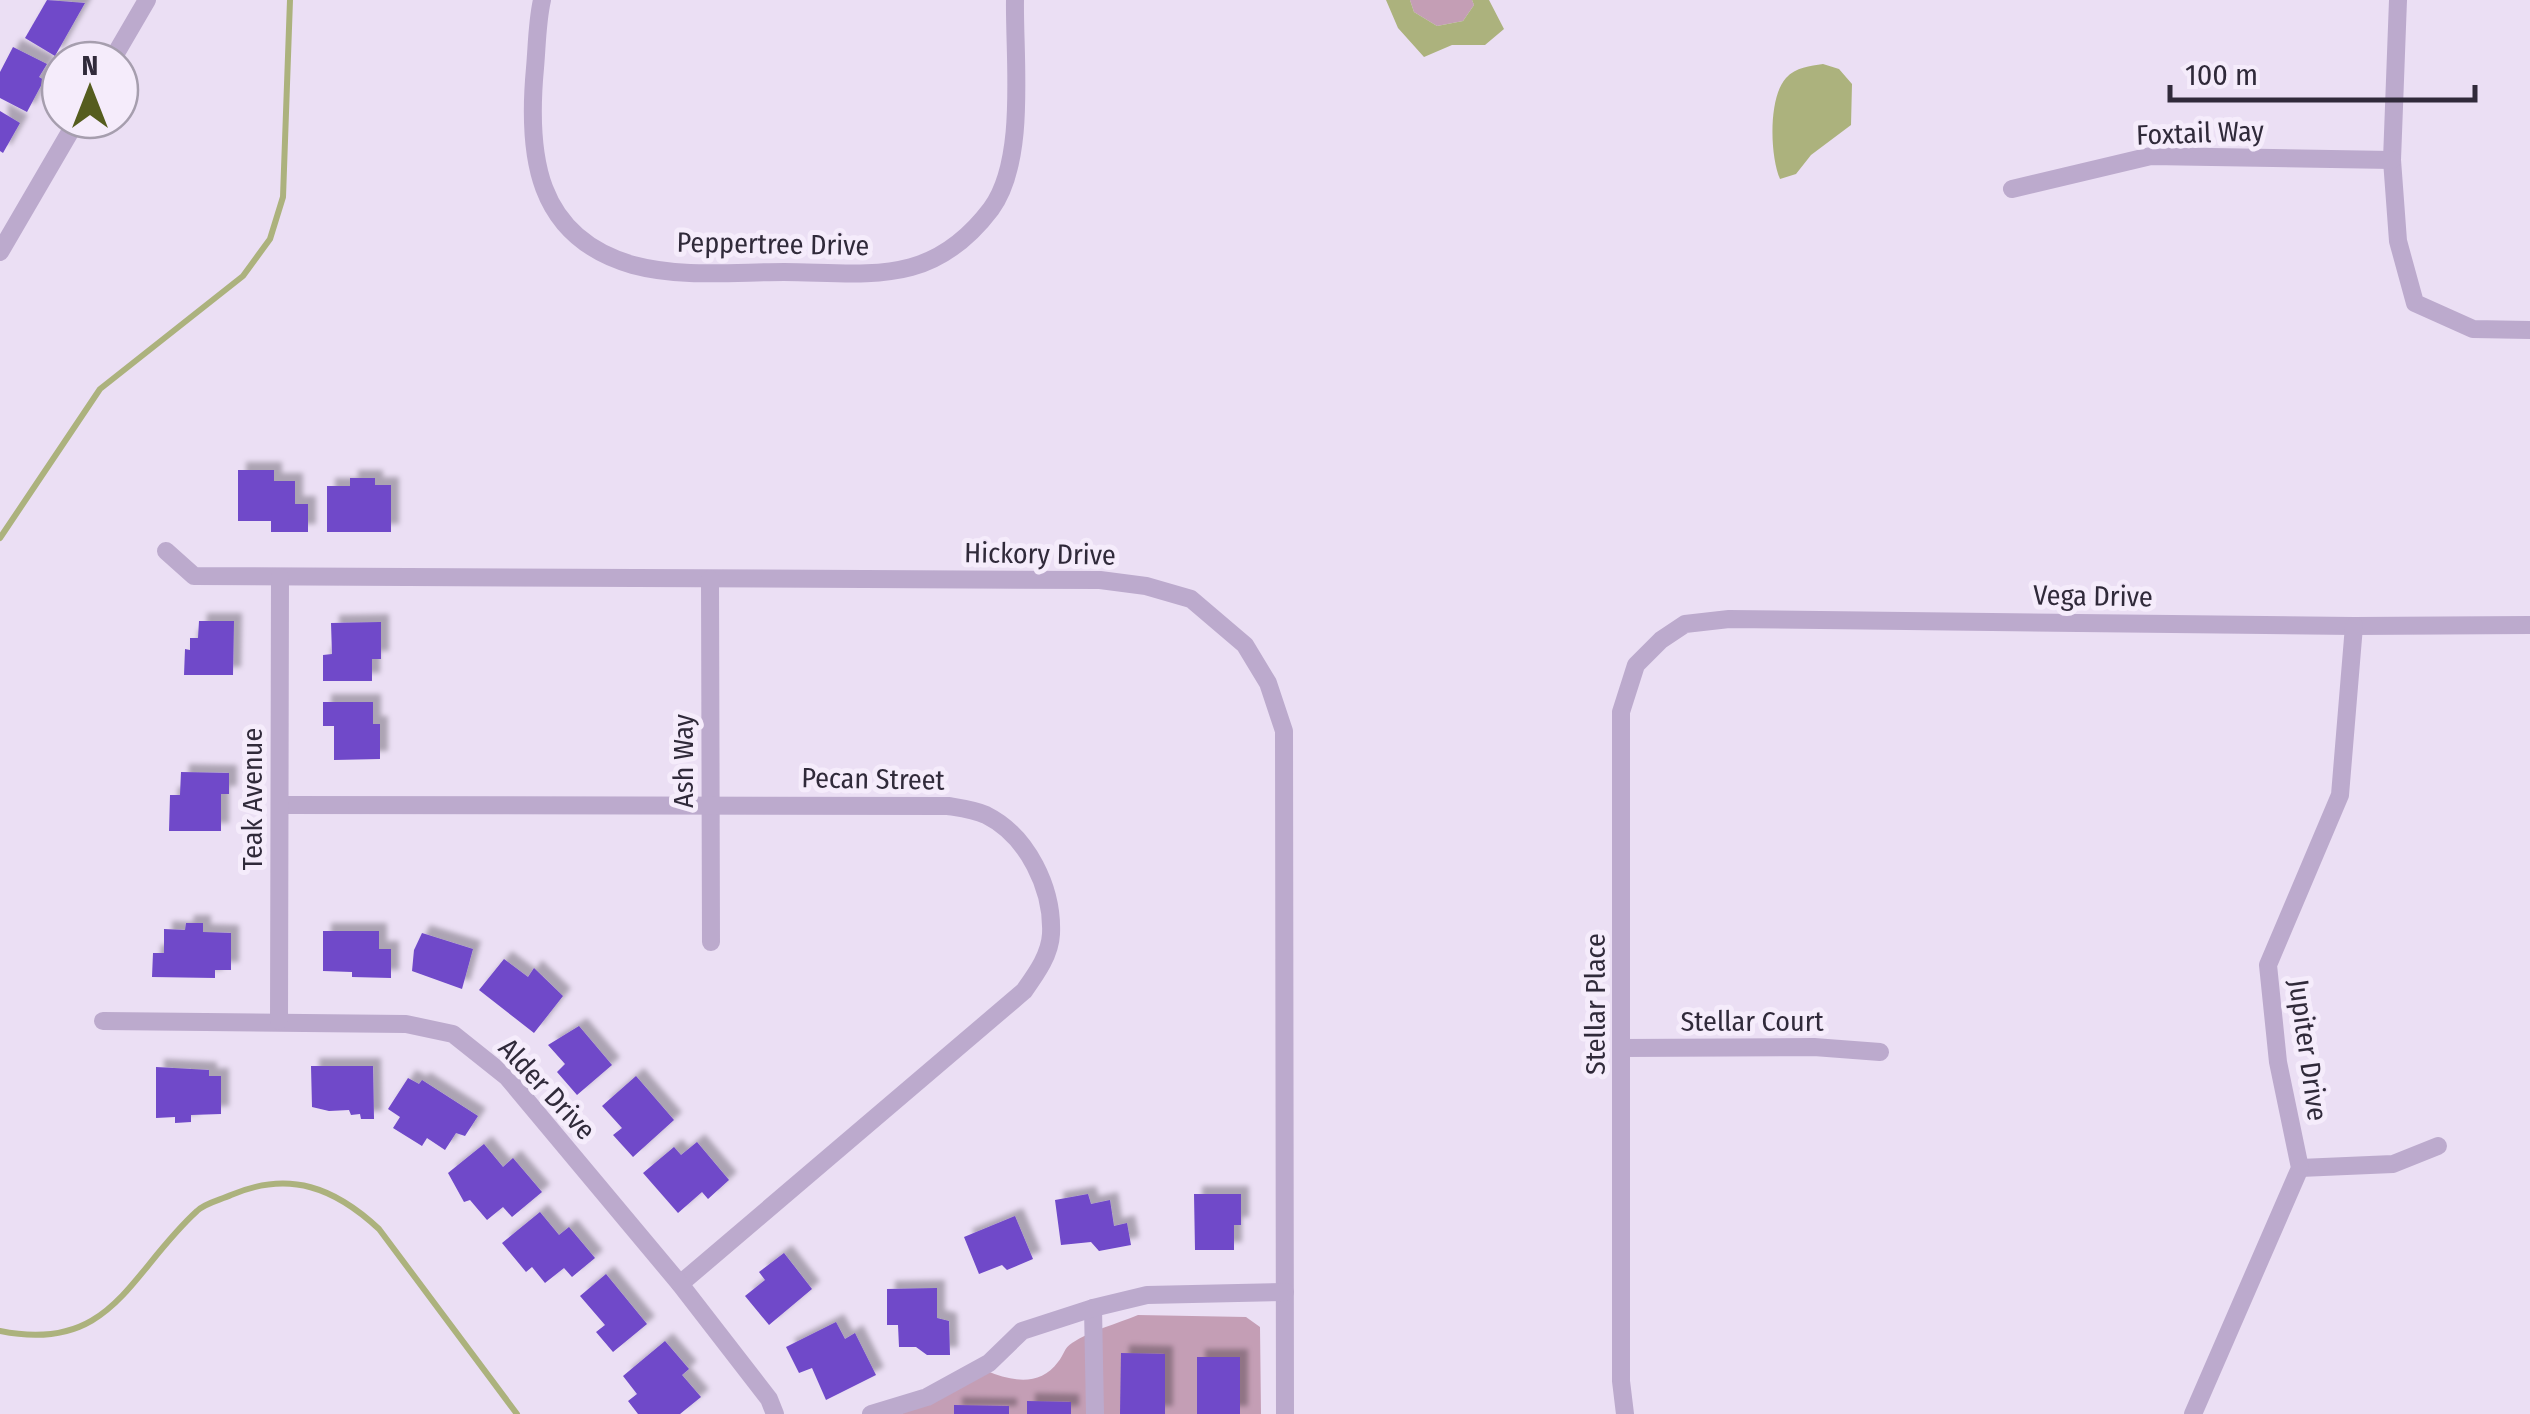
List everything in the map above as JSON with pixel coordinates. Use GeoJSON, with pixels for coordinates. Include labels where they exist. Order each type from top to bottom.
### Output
{"type":"FeatureCollection","features":[{"type":"Feature","properties":{"kind":"street"},"geometry":{"type":"LineString","coordinates":[[124,40],[147,0]]}},
{"type":"Feature","properties":{"kind":"street","name":"Peppertree Drive"},"geometry":{"type":"LineString","coordinates":[[542,0],[531,137],[536,169],[547,196],[570,229],[607,256],[671,272],[888,272],[937,260],[992,207],[1009,169],[1014,0]]}},
{"type":"Feature","properties":{"kind":"street"},"geometry":{"type":"LineString","coordinates":[[2398,0],[2392,160],[2398,241],[2415,303],[2473,329],[2530,330]]}},
{"type":"Feature","properties":{"kind":"street"},"geometry":{"type":"LineString","coordinates":[[0,252],[65,140]]}},
{"type":"Feature","properties":{"kind":"street","name":"Foxtail Way"},"geometry":{"type":"LineString","coordinates":[[2012,189],[2151,156],[2392,160]]}},
{"type":"Feature","properties":{"kind":"street","name":"Hickory Drive"},"geometry":{"type":"LineString","coordinates":[[166,552],[194,576],[1115,582],[1146,586],[1191,600],[1245,646],[1268,683],[1284,731],[1284,1414]]}},
{"type":"Feature","properties":{"kind":"street","name":"Teak Avenue"},"geometry":{"type":"LineString","coordinates":[[280,577],[280,1020]]}},
{"type":"Feature","properties":{"kind":"street","name":"Ash Way"},"geometry":{"type":"LineString","coordinates":[[710,580],[712,942]]}},
{"type":"Feature","properties":{"kind":"street","name":"Vega Drive"},"geometry":{"type":"LineString","coordinates":[[1661,640],[1685,624],[1729,619],[2530,625]]}},
{"type":"Feature","properties":{"kind":"street","name":"Jupiter Drive"},"geometry":{"type":"LineString","coordinates":[[2300,1168],[2278,1062],[2268,966],[2340,795],[2354,626]]}},
{"type":"Feature","properties":{"kind":"street","name":"Stellar Place"},"geometry":{"type":"LineString","coordinates":[[1626,1414],[1622,1381],[1621,712],[1636,665],[1661,640]]}},
{"type":"Feature","properties":{"kind":"street","name":"Pecan Street"},"geometry":{"type":"LineString","coordinates":[[280,805],[948,806],[984,814],[1010,832],[1040,872],[1051,937],[1041,967],[1024,991],[680,1284]]}},
{"type":"Feature","properties":{"kind":"street","name":"Alder Drive"},"geometry":{"type":"LineString","coordinates":[[103,1021],[406,1024],[454,1034],[507,1077],[680,1284],[769,1399],[775,1414]]}},
{"type":"Feature","properties":{"kind":"street","name":"Stellar Court"},"geometry":{"type":"LineString","coordinates":[[1623,1048],[1814,1047],[1880,1052]]}},
{"type":"Feature","properties":{"kind":"street"},"geometry":{"type":"LineString","coordinates":[[2193,1414],[2300,1168],[2394,1164],[2438,1146]]}},
{"type":"Feature","properties":{"kind":"street"},"geometry":{"type":"LineString","coordinates":[[871,1414],[927,1397],[988,1363],[1022,1331],[1093,1308],[1147,1295],[1284,1292]]}},
{"type":"Feature","properties":{"kind":"street"},"geometry":{"type":"LineString","coordinates":[[1093,1308],[1095,1414]]}},
{"type":"Feature","properties":{"kind":"shaded area"},"geometry":{"type":"Polygon","coordinates":[[[1386,0],[1410,0],[1414,12],[1437,26],[1463,21],[1474,5],[1472,0],[1489,0],[1504,29],[1485,45],[1452,45],[1424,57],[1398,28],[1386,0]]]}},
{"type":"Feature","properties":{"kind":"shaded area"},"geometry":{"type":"Polygon","coordinates":[[[1410,0],[1472,0],[1474,5],[1463,21],[1437,26],[1414,12],[1410,0]]]}},
{"type":"Feature","properties":{"kind":"shaded area"},"geometry":{"type":"Polygon","coordinates":[[[1823,64],[1839,69],[1852,84],[1851,125],[1811,155],[1796,174],[1780,179],[1772,127],[1780,87],[1794,71],[1823,64]]]}},
{"type":"Feature","properties":{"kind":"shaded area"},"geometry":{"type":"Polygon","coordinates":[[[1138,1315],[1246,1317],[1260,1327],[1261,1414],[901,1414],[987,1371],[1025,1380],[1043,1375],[1072,1343],[1138,1315]]]}},
{"type":"Feature","properties":{"kind":"building"},"geometry":{"type":"Polygon","coordinates":[[[47,0],[85,3],[64,40],[40,40],[40,47],[25,38],[47,0]]]}},
{"type":"Feature","properties":{"kind":"building"},"geometry":{"type":"Polygon","coordinates":[[[13,47],[40,60],[40,88],[27,112],[0,98],[0,72],[13,47]]]}},
{"type":"Feature","properties":{"kind":"building"},"geometry":{"type":"Polygon","coordinates":[[[0,111],[20,123],[3,153],[0,151],[0,111]]]}},
{"type":"Feature","properties":{"kind":"building"},"geometry":{"type":"Polygon","coordinates":[[[238,470],[274,470],[274,481],[295,481],[295,504],[308,504],[308,532],[271,532],[271,521],[238,521],[238,470]]]}},
{"type":"Feature","properties":{"kind":"building"},"geometry":{"type":"Polygon","coordinates":[[[350,478],[375,478],[375,485],[391,485],[391,532],[327,532],[327,486],[350,486],[350,478]]]}},
{"type":"Feature","properties":{"kind":"building"},"geometry":{"type":"Polygon","coordinates":[[[199,621],[234,621],[233,675],[184,675],[185,649],[190,650],[190,638],[198,638],[199,621]]]}},
{"type":"Feature","properties":{"kind":"building"},"geometry":{"type":"Polygon","coordinates":[[[381,622],[381,659],[372,659],[372,681],[323,681],[323,655],[332,654],[331,623],[381,622]]]}},
{"type":"Feature","properties":{"kind":"building"},"geometry":{"type":"Polygon","coordinates":[[[323,702],[373,702],[373,724],[380,724],[380,759],[334,760],[334,726],[323,726],[323,702]]]}},
{"type":"Feature","properties":{"kind":"building"},"geometry":{"type":"Polygon","coordinates":[[[181,772],[229,773],[229,794],[221,794],[221,831],[169,831],[170,795],[180,795],[181,772]]]}},
{"type":"Feature","properties":{"kind":"building"},"geometry":{"type":"Polygon","coordinates":[[[186,923],[203,923],[203,932],[231,933],[231,970],[215,970],[215,978],[152,977],[153,953],[164,953],[164,929],[185,930],[186,923]]]}},
{"type":"Feature","properties":{"kind":"building"},"geometry":{"type":"Polygon","coordinates":[[[323,931],[379,931],[379,949],[391,949],[391,978],[323,971],[323,931]]]}},
{"type":"Feature","properties":{"kind":"building"},"geometry":{"type":"Polygon","coordinates":[[[422,933],[473,949],[462,989],[412,971],[414,950],[422,933]]]}},
{"type":"Feature","properties":{"kind":"building"},"geometry":{"type":"Polygon","coordinates":[[[504,959],[528,977],[534,968],[563,996],[534,1033],[479,990],[504,959]]]}},
{"type":"Feature","properties":{"kind":"building"},"geometry":{"type":"Polygon","coordinates":[[[579,1026],[612,1065],[577,1095],[557,1072],[565,1064],[548,1045],[579,1026]]]}},
{"type":"Feature","properties":{"kind":"building"},"geometry":{"type":"Polygon","coordinates":[[[311,1066],[373,1066],[374,1119],[361,1119],[360,1114],[351,1115],[349,1110],[312,1107],[311,1066]]]}},
{"type":"Feature","properties":{"kind":"building"},"geometry":{"type":"Polygon","coordinates":[[[156,1067],[209,1070],[209,1076],[221,1076],[221,1114],[191,1115],[191,1122],[175,1123],[175,1117],[156,1118],[156,1067]]]}},
{"type":"Feature","properties":{"kind":"building"},"geometry":{"type":"Polygon","coordinates":[[[636,1076],[674,1120],[633,1157],[613,1135],[622,1128],[602,1106],[636,1076]]]}},
{"type":"Feature","properties":{"kind":"building"},"geometry":{"type":"Polygon","coordinates":[[[408,1078],[419,1084],[422,1080],[478,1116],[465,1136],[456,1133],[445,1150],[427,1138],[422,1146],[393,1128],[400,1117],[388,1109],[408,1078]]]}},
{"type":"Feature","properties":{"kind":"building"},"geometry":{"type":"Polygon","coordinates":[[[697,1142],[729,1180],[708,1199],[702,1192],[678,1213],[643,1173],[674,1147],[681,1155],[697,1142]]]}},
{"type":"Feature","properties":{"kind":"building"},"geometry":{"type":"Polygon","coordinates":[[[484,1144],[503,1167],[513,1158],[542,1192],[512,1217],[503,1207],[487,1220],[470,1200],[464,1202],[448,1173],[484,1144]]]}},
{"type":"Feature","properties":{"kind":"building"},"geometry":{"type":"Polygon","coordinates":[[[1088,1194],[1091,1204],[1110,1200],[1114,1226],[1127,1223],[1131,1245],[1099,1251],[1091,1242],[1061,1245],[1055,1200],[1088,1194]]]}},
{"type":"Feature","properties":{"kind":"building"},"geometry":{"type":"Polygon","coordinates":[[[1194,1194],[1241,1194],[1241,1225],[1234,1225],[1234,1250],[1195,1250],[1194,1194]]]}},
{"type":"Feature","properties":{"kind":"building"},"geometry":{"type":"Polygon","coordinates":[[[540,1212],[559,1235],[569,1227],[595,1258],[572,1277],[564,1268],[545,1283],[532,1267],[526,1272],[502,1243],[540,1212]]]}},
{"type":"Feature","properties":{"kind":"building"},"geometry":{"type":"Polygon","coordinates":[[[1015,1216],[1033,1259],[1007,1270],[1002,1265],[979,1274],[964,1237],[1015,1216]]]}},
{"type":"Feature","properties":{"kind":"building"},"geometry":{"type":"Polygon","coordinates":[[[784,1253],[812,1289],[769,1325],[745,1296],[765,1280],[759,1272],[784,1253]]]}},
{"type":"Feature","properties":{"kind":"building"},"geometry":{"type":"Polygon","coordinates":[[[606,1274],[647,1324],[613,1352],[596,1332],[605,1325],[580,1296],[606,1274]]]}},
{"type":"Feature","properties":{"kind":"building"},"geometry":{"type":"Polygon","coordinates":[[[937,1288],[937,1318],[949,1321],[950,1355],[927,1355],[916,1347],[899,1347],[898,1325],[887,1325],[887,1289],[937,1288]]]}},
{"type":"Feature","properties":{"kind":"building"},"geometry":{"type":"Polygon","coordinates":[[[836,1322],[845,1339],[855,1333],[876,1375],[826,1400],[812,1368],[799,1373],[786,1347],[836,1322]]]}},
{"type":"Feature","properties":{"kind":"building"},"geometry":{"type":"Polygon","coordinates":[[[665,1341],[689,1369],[682,1375],[701,1397],[680,1414],[638,1414],[628,1401],[637,1394],[623,1376],[665,1341]]]}},
{"type":"Feature","properties":{"kind":"building"},"geometry":{"type":"Polygon","coordinates":[[[1121,1353],[1165,1354],[1165,1414],[1120,1414],[1121,1353]]]}},
{"type":"Feature","properties":{"kind":"building"},"geometry":{"type":"Polygon","coordinates":[[[1197,1357],[1240,1357],[1240,1414],[1197,1414],[1197,1357]]]}},
{"type":"Feature","properties":{"kind":"building"},"geometry":{"type":"Polygon","coordinates":[[[1027,1401],[1071,1402],[1071,1414],[1027,1414],[1027,1401]]]}},
{"type":"Feature","properties":{"kind":"building"},"geometry":{"type":"Polygon","coordinates":[[[954,1405],[1009,1406],[1009,1414],[954,1414],[954,1405]]]}},
{"type":"Feature","properties":{"kind":"waterway"},"geometry":{"type":"LineString","coordinates":[[0,538],[100,389],[243,276],[270,239],[283,197],[290,0]]}},
{"type":"Feature","properties":{"kind":"waterway"},"geometry":{"type":"LineString","coordinates":[[0,1331],[38,1335],[68,1331],[94,1319],[115,1303],[200,1208],[273,1184],[311,1187],[346,1203],[379,1229],[517,1414]]}}]}
